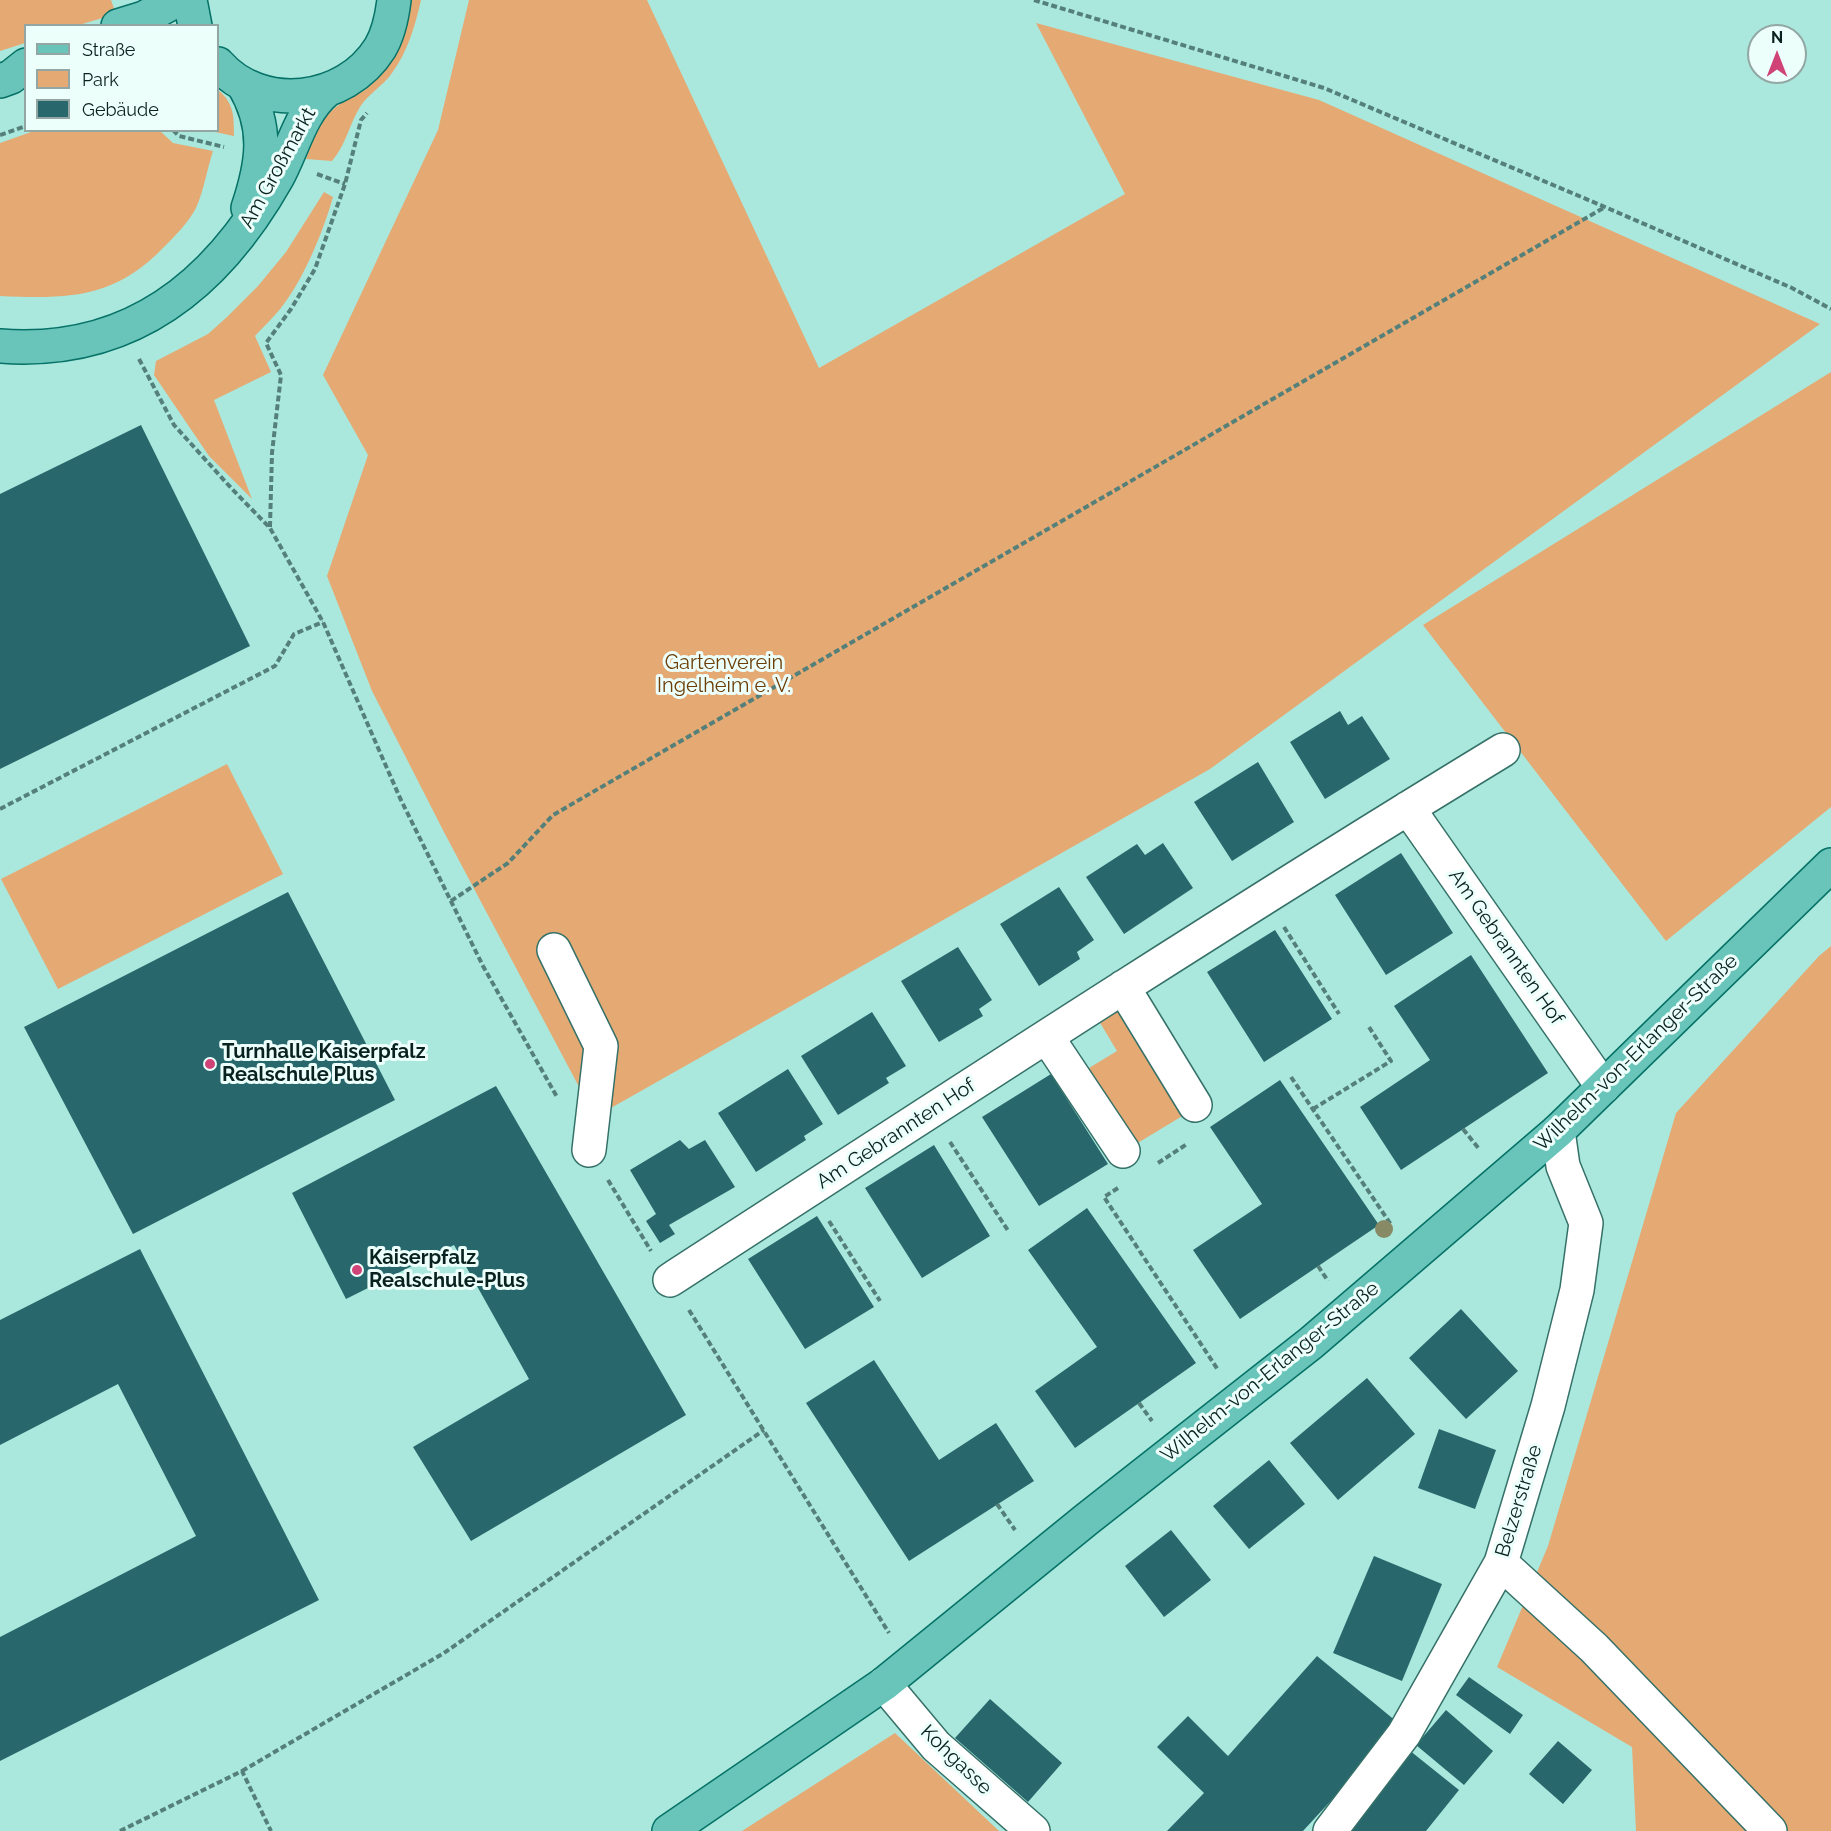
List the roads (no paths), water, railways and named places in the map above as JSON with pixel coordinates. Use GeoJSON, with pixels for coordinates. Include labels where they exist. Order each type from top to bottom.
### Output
{"type":"FeatureCollection","features":[{"type":"Feature","properties":{"kind":"main road"},"geometry":{"type":"LineString","coordinates":[[124,24],[144,18],[177,0]]}},
{"type":"Feature","properties":{"kind":"main road"},"geometry":{"type":"LineString","coordinates":[[190,0],[195,24]]}},
{"type":"Feature","properties":{"kind":"main road"},"geometry":{"type":"LineString","coordinates":[[219,65],[232,77],[263,93],[305,96],[326,91],[356,75],[379,49],[387,33],[394,0]]}},
{"type":"Feature","properties":{"kind":"main road","name":"Am Großmarkt"},"geometry":{"type":"LineString","coordinates":[[232,246],[251,197],[262,137],[260,120],[243,84]]}},
{"type":"Feature","properties":{"kind":"main road","name":"Am Großmarkt"},"geometry":{"type":"LineString","coordinates":[[0,346],[46,347],[122,329],[148,317],[195,285],[232,246],[261,206],[285,164],[309,109],[326,91]]}},
{"type":"Feature","properties":{"kind":"main road","name":"Wilhelm-von-Erlanger-Straße"},"geometry":{"type":"LineString","coordinates":[[669,1831],[884,1684],[1087,1519],[1311,1343],[1557,1131],[1831,865]]}},
{"type":"Feature","properties":{"kind":"street","name":"Am Gebrannten Hof"},"geometry":{"type":"LineString","coordinates":[[670,1280],[1123,987],[1503,750]]}},
{"type":"Feature","properties":{"kind":"street","name":"Am Gebrannten Hof"},"geometry":{"type":"LineString","coordinates":[[1408,808],[1603,1087]]}},
{"type":"Feature","properties":{"kind":"street"},"geometry":{"type":"LineString","coordinates":[[554,950],[601,1046],[589,1150]]}},
{"type":"Feature","properties":{"kind":"street"},"geometry":{"type":"LineString","coordinates":[[1123,987],[1195,1104]]}},
{"type":"Feature","properties":{"kind":"street"},"geometry":{"type":"LineString","coordinates":[[1047,1037],[1123,1151]]}},
{"type":"Feature","properties":{"kind":"street","name":"Belzerstraße"},"geometry":{"type":"LineString","coordinates":[[1330,1831],[1404,1734],[1501,1563],[1548,1406],[1577,1290],[1586,1223],[1563,1166],[1557,1131]]}},
{"type":"Feature","properties":{"kind":"street"},"geometry":{"type":"LineString","coordinates":[[1501,1563],[1594,1648],[1770,1831]]}},
{"type":"Feature","properties":{"kind":"street","name":"Kohgasse"},"geometry":{"type":"LineString","coordinates":[[884,1684],[936,1746],[1034,1831]]}},
{"type":"Feature","properties":{"kind":"place","name":"Turnhalle Kaiserpfalz Realschule Plus"},"geometry":{"type":"Point","coordinates":[210,1064]}},
{"type":"Feature","properties":{"kind":"place","name":"Kaiserpfalz Realschule-Plus"},"geometry":{"type":"Point","coordinates":[357,1270]}},
{"type":"Feature","properties":{"kind":"park label","name":"Gartenverein Ingelheim e. V."},"geometry":{"type":"Point","coordinates":[724,674]}}]}
